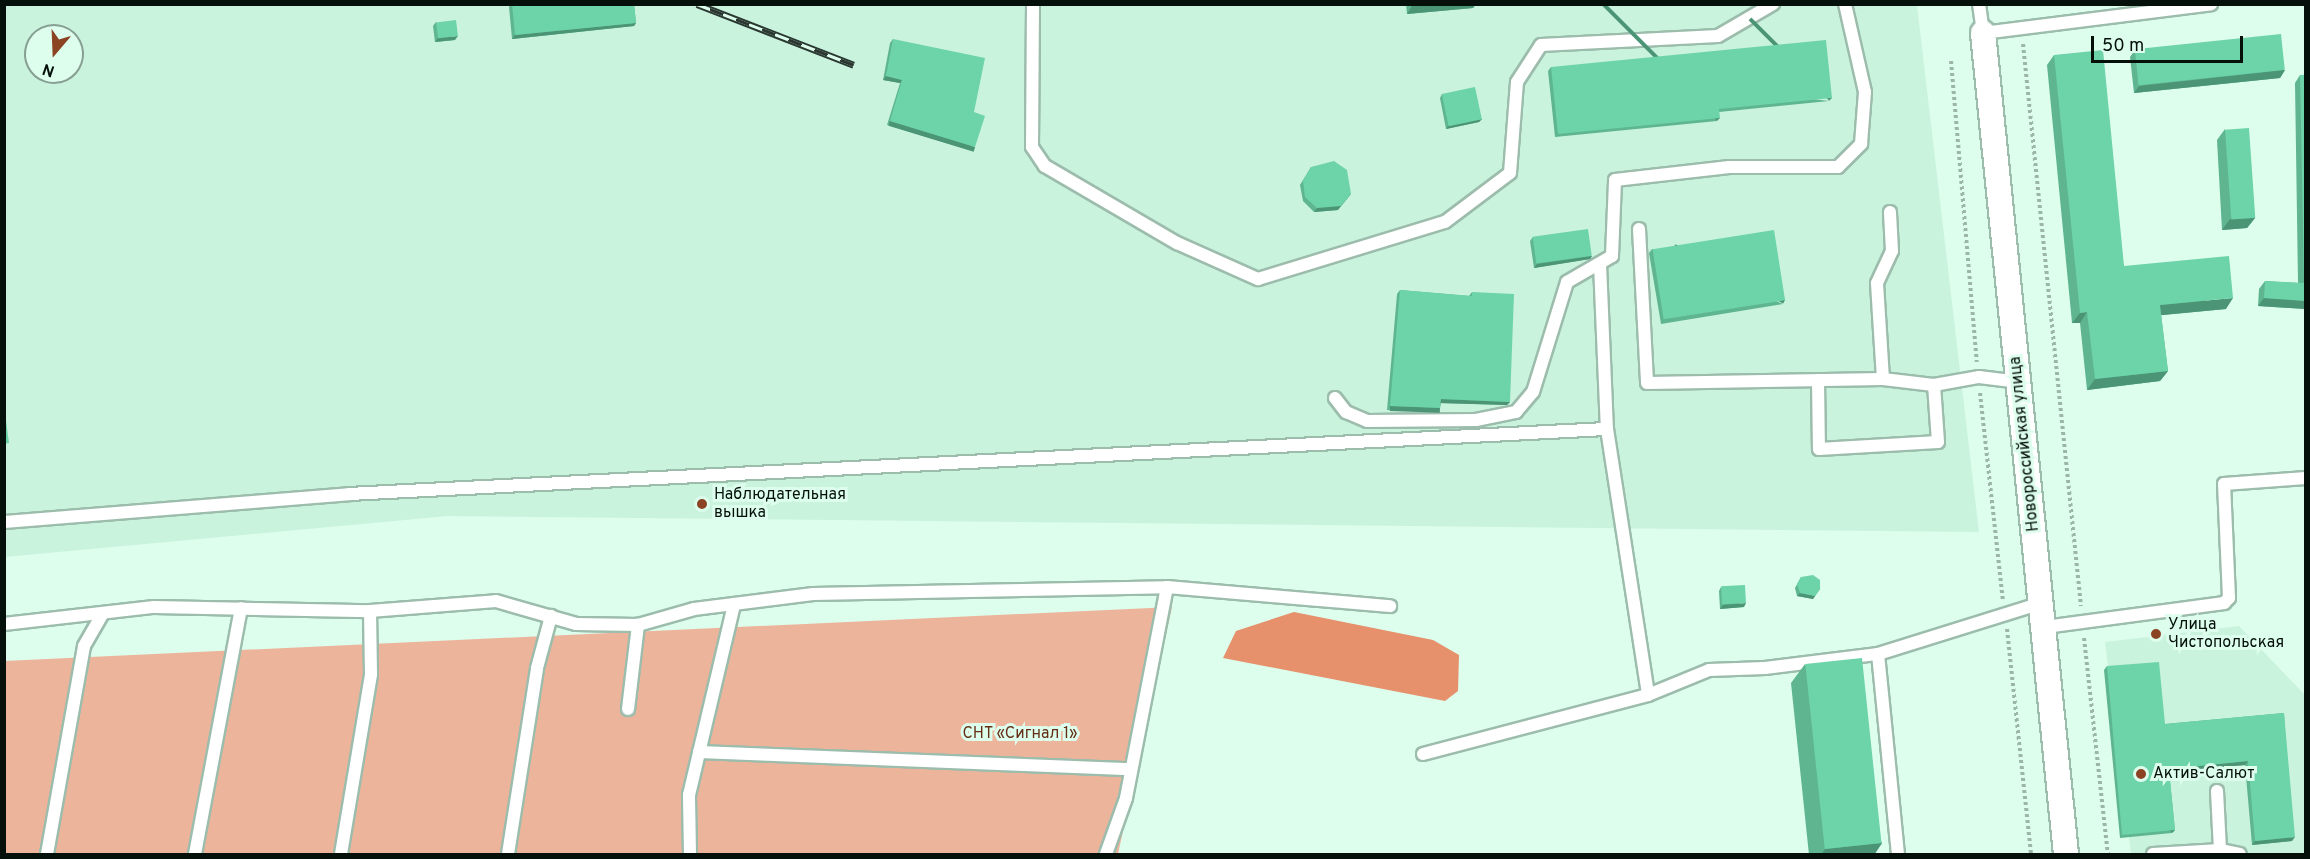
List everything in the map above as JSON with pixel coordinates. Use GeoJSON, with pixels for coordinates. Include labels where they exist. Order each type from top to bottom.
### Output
{"type":"FeatureCollection","features":[{"type":"Feature","properties":{"kind":"street","name":"Новороссийская улица"},"geometry":{"type":"LineString","coordinates":[[1983,33],[2045,627],[2066,855]]}},
{"type":"Feature","properties":{"kind":"lane"},"geometry":{"type":"LineString","coordinates":[[1033,4],[1032,147],[1045,166],[1177,243],[1258,279],[1445,222],[1510,173],[1517,82],[1541,45],[1718,36],[1773,4]]}},
{"type":"Feature","properties":{"kind":"lane"},"geometry":{"type":"LineString","coordinates":[[1335,399],[1346,412],[1367,421],[1476,420],[1516,412],[1533,392],[1567,282],[1612,256],[1616,180],[1729,166],[1838,167],[1861,144],[1865,92],[1845,4]]}},
{"type":"Feature","properties":{"kind":"lane"},"geometry":{"type":"LineString","coordinates":[[1979,4],[1983,33],[2211,4]]}},
{"type":"Feature","properties":{"kind":"lane"},"geometry":{"type":"LineString","coordinates":[[1883,379],[1877,283],[1892,251],[1890,212]]}},
{"type":"Feature","properties":{"kind":"lane"},"geometry":{"type":"LineString","coordinates":[[1640,230],[1647,383],[1883,379],[1934,385],[1978,377],[2018,382]]}},
{"type":"Feature","properties":{"kind":"lane"},"geometry":{"type":"LineString","coordinates":[[1600,264],[1607,429],[1648,695]]}},
{"type":"Feature","properties":{"kind":"lane"},"geometry":{"type":"LineString","coordinates":[[1818,380],[1819,449],[1938,442],[1934,385]]}},
{"type":"Feature","properties":{"kind":"lane"},"geometry":{"type":"LineString","coordinates":[[4,522],[360,494],[1607,429]]}},
{"type":"Feature","properties":{"kind":"lane"},"geometry":{"type":"LineString","coordinates":[[2045,627],[2082,620],[2224,603],[2229,598],[2224,484],[2306,478]]}},
{"type":"Feature","properties":{"kind":"lane"},"geometry":{"type":"LineString","coordinates":[[1106,855],[1131,770],[1167,587]]}},
{"type":"Feature","properties":{"kind":"lane"},"geometry":{"type":"LineString","coordinates":[[4,624],[154,607],[370,611],[496,601],[576,624],[638,625],[694,609],[813,594],[1167,587],[1389,606]]}},
{"type":"Feature","properties":{"kind":"lane"},"geometry":{"type":"LineString","coordinates":[[1423,754],[1648,695],[1709,670],[1765,668],[1878,654],[2042,603]]}},
{"type":"Feature","properties":{"kind":"lane"},"geometry":{"type":"LineString","coordinates":[[690,855],[689,795],[734,604]]}},
{"type":"Feature","properties":{"kind":"lane"},"geometry":{"type":"LineString","coordinates":[[195,855],[241,608]]}},
{"type":"Feature","properties":{"kind":"lane"},"geometry":{"type":"LineString","coordinates":[[341,855],[371,674],[370,611]]}},
{"type":"Feature","properties":{"kind":"lane"},"geometry":{"type":"LineString","coordinates":[[46,855],[84,646],[103,613]]}},
{"type":"Feature","properties":{"kind":"lane"},"geometry":{"type":"LineString","coordinates":[[507,855],[537,668],[551,616]]}},
{"type":"Feature","properties":{"kind":"lane"},"geometry":{"type":"LineString","coordinates":[[628,709],[638,625]]}},
{"type":"Feature","properties":{"kind":"lane"},"geometry":{"type":"LineString","coordinates":[[1878,654],[1898,855]]}},
{"type":"Feature","properties":{"kind":"lane"},"geometry":{"type":"LineString","coordinates":[[699,752],[1131,770]]}},
{"type":"Feature","properties":{"kind":"lane"},"geometry":{"type":"LineString","coordinates":[[2217,791],[2220,850]]}},
{"type":"Feature","properties":{"kind":"lane"},"geometry":{"type":"LineString","coordinates":[[2153,855],[2220,850],[2240,855]]}},
{"type":"Feature","properties":{"kind":"path"},"geometry":{"type":"LineString","coordinates":[[2022,28],[2108,855]]}},
{"type":"Feature","properties":{"kind":"path"},"geometry":{"type":"LineString","coordinates":[[1951,61],[1978,377],[2031,855]]}},
{"type":"Feature","properties":{"kind":"shaded area"},"geometry":{"type":"Polygon","coordinates":[[[5,5],[1917,5],[1979,532],[448,516],[5,557],[5,5]]]}},
{"type":"Feature","properties":{"kind":"shaded area"},"geometry":{"type":"Polygon","coordinates":[[[1294,612],[1433,640],[1459,655],[1458,691],[1445,701],[1223,658],[1236,631],[1294,612]]]}},
{"type":"Feature","properties":{"kind":"shaded area"},"geometry":{"type":"Polygon","coordinates":[[[2239,626],[2305,695],[2305,854],[2131,854],[2105,642],[2239,626]]]}},
{"type":"Feature","properties":{"kind":"green space","name":"СНТ «Сигнал 1»"},"geometry":{"type":"Polygon","coordinates":[[[1172,607],[1118,854],[5,854],[4,661],[1172,607]]]}},
{"type":"Feature","properties":{"kind":"building"},"geometry":{"type":"Polygon","coordinates":[[[512,4],[634,4],[636,23],[515,35],[512,4]]]}},
{"type":"Feature","properties":{"kind":"building"},"geometry":{"type":"Polygon","coordinates":[[[456,20],[458,36],[438,38],[436,22],[456,20]]]}},
{"type":"Feature","properties":{"kind":"building"},"geometry":{"type":"Polygon","coordinates":[[[2281,34],[2285,70],[2139,85],[2135,49],[2281,34]]]}},
{"type":"Feature","properties":{"kind":"building"},"geometry":{"type":"Polygon","coordinates":[[[893,39],[985,58],[974,112],[985,116],[975,147],[890,121],[902,80],[886,76],[893,39]]]}},
{"type":"Feature","properties":{"kind":"building"},"geometry":{"type":"Polygon","coordinates":[[[1826,40],[1832,98],[1719,109],[1720,118],[1558,134],[1551,67],[1826,40]]]}},
{"type":"Feature","properties":{"kind":"building"},"geometry":{"type":"Polygon","coordinates":[[[2103,50],[2124,266],[2229,256],[2233,298],[2160,305],[2168,371],[2095,379],[2087,312],[2080,313],[2054,55],[2103,50]]]}},
{"type":"Feature","properties":{"kind":"building"},"geometry":{"type":"Polygon","coordinates":[[[2300,75],[2306,75],[2306,301],[2264,298],[2265,281],[2304,283],[2300,75]]]}},
{"type":"Feature","properties":{"kind":"building"},"geometry":{"type":"Polygon","coordinates":[[[1475,87],[1482,119],[1449,126],[1442,94],[1475,87]]]}},
{"type":"Feature","properties":{"kind":"building"},"geometry":{"type":"Polygon","coordinates":[[[2249,128],[2255,218],[2231,219],[2225,130],[2249,128]]]}},
{"type":"Feature","properties":{"kind":"building"},"geometry":{"type":"Polygon","coordinates":[[[1334,161],[1347,170],[1351,194],[1341,206],[1317,208],[1305,197],[1303,181],[1311,167],[1334,161]]]}},
{"type":"Feature","properties":{"kind":"building"},"geometry":{"type":"Polygon","coordinates":[[[1588,229],[1592,256],[1536,264],[1533,237],[1588,229]]]}},
{"type":"Feature","properties":{"kind":"building"},"geometry":{"type":"Polygon","coordinates":[[[1774,230],[1785,300],[1664,319],[1653,249],[1774,230]]]}},
{"type":"Feature","properties":{"kind":"building"},"geometry":{"type":"Polygon","coordinates":[[[1400,290],[1472,296],[1472,292],[1514,294],[1510,402],[1441,399],[1440,408],[1390,406],[1400,290]]]}},
{"type":"Feature","properties":{"kind":"building"},"geometry":{"type":"Polygon","coordinates":[[[4,405],[9,443],[4,444],[4,405]]]}},
{"type":"Feature","properties":{"kind":"building"},"geometry":{"type":"Polygon","coordinates":[[[1813,575],[1820,580],[1820,589],[1815,596],[1800,593],[1797,584],[1801,577],[1813,575]]]}},
{"type":"Feature","properties":{"kind":"building"},"geometry":{"type":"Polygon","coordinates":[[[1745,585],[1746,603],[1722,604],[1721,586],[1745,585]]]}},
{"type":"Feature","properties":{"kind":"building"},"geometry":{"type":"Polygon","coordinates":[[[1862,658],[1881,843],[1825,849],[1805,664],[1862,658]]]}},
{"type":"Feature","properties":{"kind":"building"},"geometry":{"type":"Polygon","coordinates":[[[2159,662],[2165,724],[2284,713],[2295,837],[2255,841],[2248,761],[2169,769],[2175,830],[2122,835],[2107,666],[2159,662]]]}},
{"type":"Feature","properties":{"kind":"railway"},"geometry":{"type":"LineString","coordinates":[[697,4],[854,65]]}},
{"type":"Feature","properties":{"kind":"place","name":"Наблюдательная вышка"},"geometry":{"type":"Point","coordinates":[702,504]}},
{"type":"Feature","properties":{"kind":"place","name":"Улица Чистопольская"},"geometry":{"type":"Point","coordinates":[2156,634]}},
{"type":"Feature","properties":{"kind":"place","name":"Актив-Салют"},"geometry":{"type":"Point","coordinates":[2141,774]}}]}
